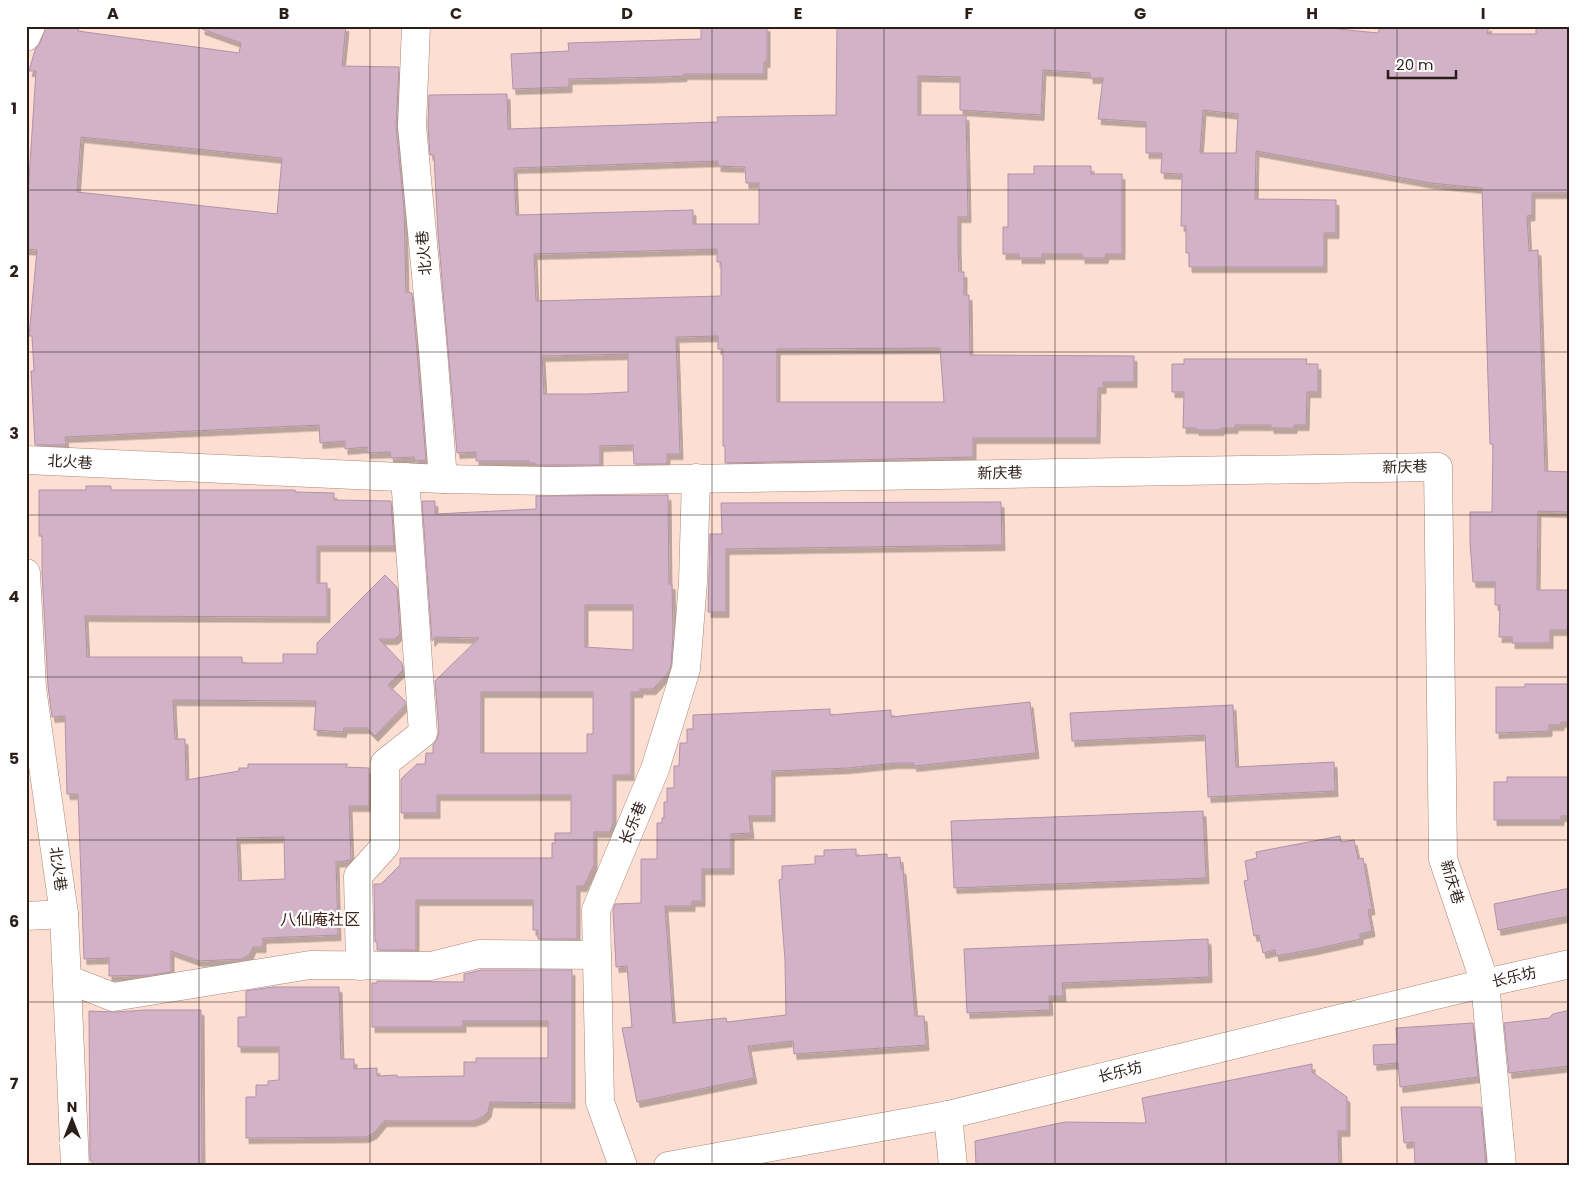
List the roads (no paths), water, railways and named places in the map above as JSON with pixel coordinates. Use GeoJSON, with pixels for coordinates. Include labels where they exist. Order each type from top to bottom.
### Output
{"type":"FeatureCollection","features":[{"type":"Feature","properties":{"kind":"street"},"geometry":{"type":"LineString","coordinates":[[26,37],[31,26]]}},
{"type":"Feature","properties":{"kind":"street","name":"北火巷"},"geometry":{"type":"LineString","coordinates":[[416,26],[412,126],[443,479]]}},
{"type":"Feature","properties":{"kind":"street","name":"北火巷"},"geometry":{"type":"LineString","coordinates":[[26,460],[443,479],[552,481],[696,478]]}},
{"type":"Feature","properties":{"kind":"street","name":"新庆巷"},"geometry":{"type":"LineString","coordinates":[[696,478],[1438,467],[1443,859],[1485,983],[1502,1166]]}},
{"type":"Feature","properties":{"kind":"street"},"geometry":{"type":"LineString","coordinates":[[360,966],[358,876],[385,846],[385,763],[423,733],[405,477]]}},
{"type":"Feature","properties":{"kind":"street","name":"长乐巷"},"geometry":{"type":"LineString","coordinates":[[623,1166],[600,1102],[596,910],[655,769],[686,669],[693,582],[696,478]]}},
{"type":"Feature","properties":{"kind":"street","name":"北火巷"},"geometry":{"type":"LineString","coordinates":[[26,573],[32,688],[64,914],[75,1166]]}},
{"type":"Feature","properties":{"kind":"street"},"geometry":{"type":"LineString","coordinates":[[26,916],[64,914]]}},
{"type":"Feature","properties":{"kind":"street"},"geometry":{"type":"LineString","coordinates":[[67,979],[113,997],[310,965],[431,966],[479,954],[597,954]]}},
{"type":"Feature","properties":{"kind":"street","name":"长乐坊"},"geometry":{"type":"LineString","coordinates":[[668,1166],[948,1115],[1485,983],[1570,964]]}},
{"type":"Feature","properties":{"kind":"street"},"geometry":{"type":"LineString","coordinates":[[948,1115],[953,1166]]}},
{"type":"Feature","properties":{"kind":"district","name":"八仙庵社区"},"geometry":{"type":"Point","coordinates":[320,919]}}]}
